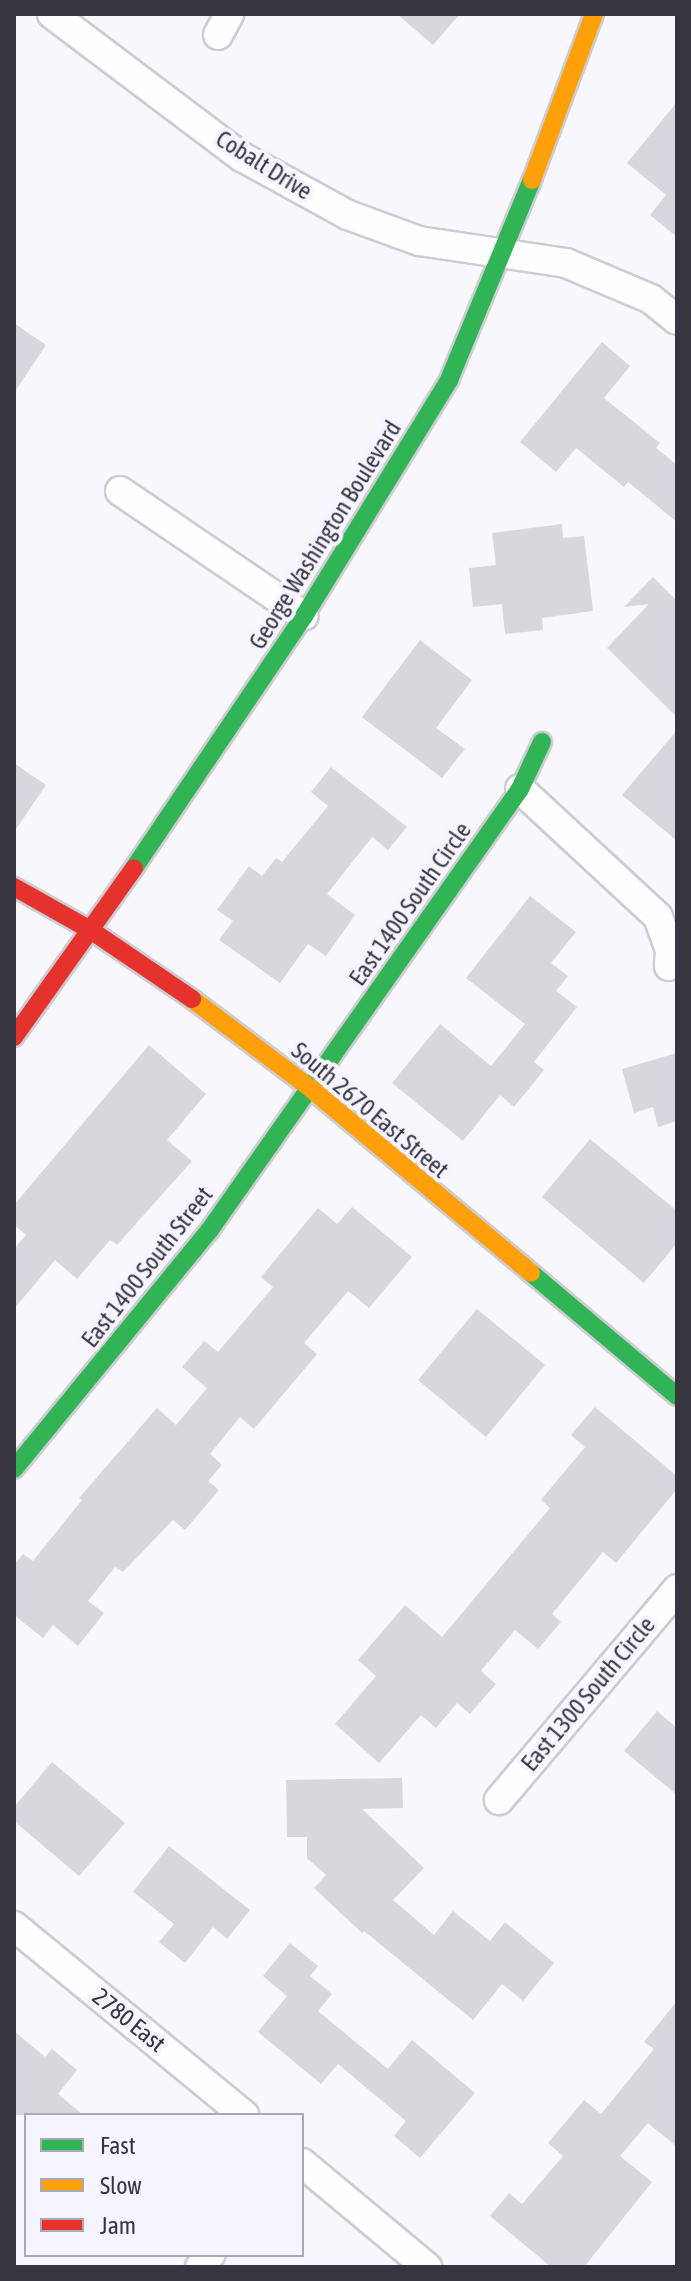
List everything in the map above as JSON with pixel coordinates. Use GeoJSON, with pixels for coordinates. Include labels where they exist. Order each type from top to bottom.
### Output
{"type":"FeatureCollection","features":[{"type":"Feature","properties":{"kind":"street","name":"Cobalt Drive"},"geometry":{"type":"LineString","coordinates":[[52,14],[242,157],[348,215],[419,241],[566,263],[651,299],[677,320]]}},
{"type":"Feature","properties":{"kind":"street","name":"George Washington Boulevard"},"geometry":{"type":"LineString","coordinates":[[14,1037],[92,931],[304,616],[392,478],[449,380],[505,252],[594,14]]}},
{"type":"Feature","properties":{"kind":"street"},"geometry":{"type":"LineString","coordinates":[[120,491],[304,616]]}},
{"type":"Feature","properties":{"kind":"street","name":"East 1400 South Circle"},"geometry":{"type":"LineString","coordinates":[[310,1088],[520,789],[542,742]]}},
{"type":"Feature","properties":{"kind":"street"},"geometry":{"type":"LineString","coordinates":[[520,789],[658,917],[670,950],[669,966]]}},
{"type":"Feature","properties":{"kind":"street","name":"South 2670 East Street"},"geometry":{"type":"LineString","coordinates":[[14,887],[92,931],[195,1001],[310,1088],[677,1396]]}},
{"type":"Feature","properties":{"kind":"street","name":"East 1400 South Street"},"geometry":{"type":"LineString","coordinates":[[14,1469],[153,1303],[310,1088]]}},
{"type":"Feature","properties":{"kind":"street","name":"East 1300 South Circle"},"geometry":{"type":"LineString","coordinates":[[499,1800],[677,1589]]}},
{"type":"Feature","properties":{"kind":"street","name":"2780 East"},"geometry":{"type":"LineString","coordinates":[[14,1926],[242,2113]]}},
{"type":"Feature","properties":{"kind":"street"},"geometry":{"type":"LineString","coordinates":[[304,2165],[427,2267]]}},
{"type":"Feature","properties":{"kind":"building"},"geometry":{"type":"Polygon","coordinates":[[[397,14],[460,14],[433,45],[397,14]]]}},
{"type":"Feature","properties":{"kind":"building"},"geometry":{"type":"Polygon","coordinates":[[[677,102],[677,237],[650,215],[666,195],[627,163],[677,102]]]}},
{"type":"Feature","properties":{"kind":"building"},"geometry":{"type":"Polygon","coordinates":[[[14,323],[46,345],[14,393],[14,323]]]}},
{"type":"Feature","properties":{"kind":"building"},"geometry":{"type":"Polygon","coordinates":[[[602,342],[630,366],[604,398],[660,443],[656,448],[677,465],[677,522],[628,482],[624,487],[576,448],[556,472],[520,442],[602,342]]]}},
{"type":"Feature","properties":{"kind":"building"},"geometry":{"type":"Polygon","coordinates":[[[562,524],[563,538],[584,536],[593,611],[542,618],[543,630],[505,634],[502,604],[473,607],[469,568],[496,565],[492,533],[562,524]]]}},
{"type":"Feature","properties":{"kind":"building"},"geometry":{"type":"Polygon","coordinates":[[[653,577],[677,601],[677,717],[607,648],[649,604],[624,607],[653,577]]]}},
{"type":"Feature","properties":{"kind":"building"},"geometry":{"type":"Polygon","coordinates":[[[420,640],[472,680],[436,728],[465,749],[442,778],[362,717],[420,640]]]}},
{"type":"Feature","properties":{"kind":"building"},"geometry":{"type":"Polygon","coordinates":[[[677,730],[677,841],[622,795],[677,730]]]}},
{"type":"Feature","properties":{"kind":"building"},"geometry":{"type":"Polygon","coordinates":[[[14,763],[46,785],[14,832],[14,763]]]}},
{"type":"Feature","properties":{"kind":"building"},"geometry":{"type":"Polygon","coordinates":[[[331,767],[407,827],[388,850],[372,837],[327,894],[355,915],[326,956],[308,944],[280,983],[219,940],[233,921],[217,910],[249,866],[262,876],[276,858],[282,862],[328,806],[311,792],[331,767]]]}},
{"type":"Feature","properties":{"kind":"building"},"geometry":{"type":"Polygon","coordinates":[[[530,896],[576,932],[551,963],[568,976],[556,991],[577,1007],[534,1062],[544,1070],[514,1107],[500,1095],[463,1141],[392,1083],[440,1024],[491,1066],[525,1024],[466,978],[530,896]]]}},
{"type":"Feature","properties":{"kind":"building"},"geometry":{"type":"Polygon","coordinates":[[[149,1045],[206,1094],[167,1140],[192,1161],[117,1245],[110,1240],[77,1279],[55,1260],[14,1309],[14,1249],[26,1235],[14,1225],[14,1205],[149,1045]]]}},
{"type":"Feature","properties":{"kind":"building"},"geometry":{"type":"Polygon","coordinates":[[[677,1053],[677,1121],[658,1127],[653,1107],[634,1113],[622,1069],[677,1053]]]}},
{"type":"Feature","properties":{"kind":"building"},"geometry":{"type":"Polygon","coordinates":[[[590,1139],[677,1211],[677,1243],[644,1283],[542,1197],[590,1139]]]}},
{"type":"Feature","properties":{"kind":"building"},"geometry":{"type":"Polygon","coordinates":[[[352,1207],[412,1257],[369,1308],[348,1291],[304,1343],[317,1354],[254,1429],[240,1417],[210,1454],[222,1465],[208,1481],[219,1490],[185,1530],[173,1520],[123,1572],[115,1567],[88,1601],[104,1613],[78,1646],[53,1625],[43,1638],[14,1615],[14,1565],[23,1554],[33,1561],[82,1500],[79,1498],[157,1408],[176,1425],[207,1388],[182,1367],[204,1341],[218,1352],[273,1287],[261,1277],[318,1208],[337,1224],[352,1207]]]}},
{"type":"Feature","properties":{"kind":"building"},"geometry":{"type":"Polygon","coordinates":[[[477,1309],[545,1365],[486,1437],[418,1380],[477,1309]]]}},
{"type":"Feature","properties":{"kind":"building"},"geometry":{"type":"Polygon","coordinates":[[[595,1407],[677,1476],[677,1489],[616,1563],[603,1552],[552,1614],[561,1622],[538,1649],[515,1630],[481,1671],[496,1684],[470,1714],[457,1703],[436,1728],[421,1715],[379,1763],[335,1724],[376,1676],[358,1660],[405,1605],[442,1637],[550,1508],[541,1500],[585,1447],[571,1435],[595,1407]]]}},
{"type":"Feature","properties":{"kind":"building"},"geometry":{"type":"Polygon","coordinates":[[[657,1711],[677,1728],[677,1795],[624,1751],[657,1711]]]}},
{"type":"Feature","properties":{"kind":"building"},"geometry":{"type":"Polygon","coordinates":[[[52,1762],[125,1823],[79,1876],[14,1821],[14,1807],[52,1762]]]}},
{"type":"Feature","properties":{"kind":"building"},"geometry":{"type":"Polygon","coordinates":[[[402,1778],[403,1808],[362,1809],[424,1868],[393,1900],[434,1935],[453,1911],[490,1941],[505,1922],[554,1963],[523,2001],[502,1984],[473,2020],[364,1931],[362,1933],[314,1888],[326,1875],[307,1858],[307,1837],[287,1837],[286,1780],[402,1778]]]}},
{"type":"Feature","properties":{"kind":"building"},"geometry":{"type":"Polygon","coordinates":[[[169,1846],[250,1910],[227,1939],[213,1927],[185,1963],[159,1942],[174,1924],[133,1892],[169,1846]]]}},
{"type":"Feature","properties":{"kind":"building"},"geometry":{"type":"Polygon","coordinates":[[[290,1943],[318,1966],[310,1976],[332,1994],[318,2011],[388,2069],[412,2040],[475,2093],[420,2158],[394,2136],[406,2121],[338,2064],[321,2084],[258,2032],[287,1996],[263,1976],[290,1943]]]}},
{"type":"Feature","properties":{"kind":"building"},"geometry":{"type":"Polygon","coordinates":[[[677,2001],[677,2147],[648,2123],[620,2156],[652,2182],[584,2267],[551,2267],[490,2216],[509,2193],[522,2204],[563,2156],[548,2143],[584,2100],[601,2114],[654,2049],[644,2042],[677,2001]]]}},
{"type":"Feature","properties":{"kind":"building"},"geometry":{"type":"Polygon","coordinates":[[[14,2031],[45,2057],[52,2049],[77,2070],[58,2094],[81,2113],[14,2115],[14,2031]]]}},
{"type":"Feature","properties":{"kind":"traffic: fast"},"geometry":{"type":"LineString","coordinates":[[134,868],[304,616],[449,380],[532,180]]}},
{"type":"Feature","properties":{"kind":"traffic: fast"},"geometry":{"type":"LineString","coordinates":[[14,1469],[209,1231],[520,789],[542,742]]}},
{"type":"Feature","properties":{"kind":"traffic: fast"},"geometry":{"type":"LineString","coordinates":[[531,1273],[677,1396]]}},
{"type":"Feature","properties":{"kind":"traffic: slow"},"geometry":{"type":"LineString","coordinates":[[532,180],[594,14]]}},
{"type":"Feature","properties":{"kind":"traffic: slow"},"geometry":{"type":"LineString","coordinates":[[192,999],[310,1088],[531,1273]]}},
{"type":"Feature","properties":{"kind":"traffic: jam"},"geometry":{"type":"LineString","coordinates":[[14,1037],[134,868]]}},
{"type":"Feature","properties":{"kind":"traffic: jam"},"geometry":{"type":"LineString","coordinates":[[14,887],[92,931],[192,999]]}}]}
